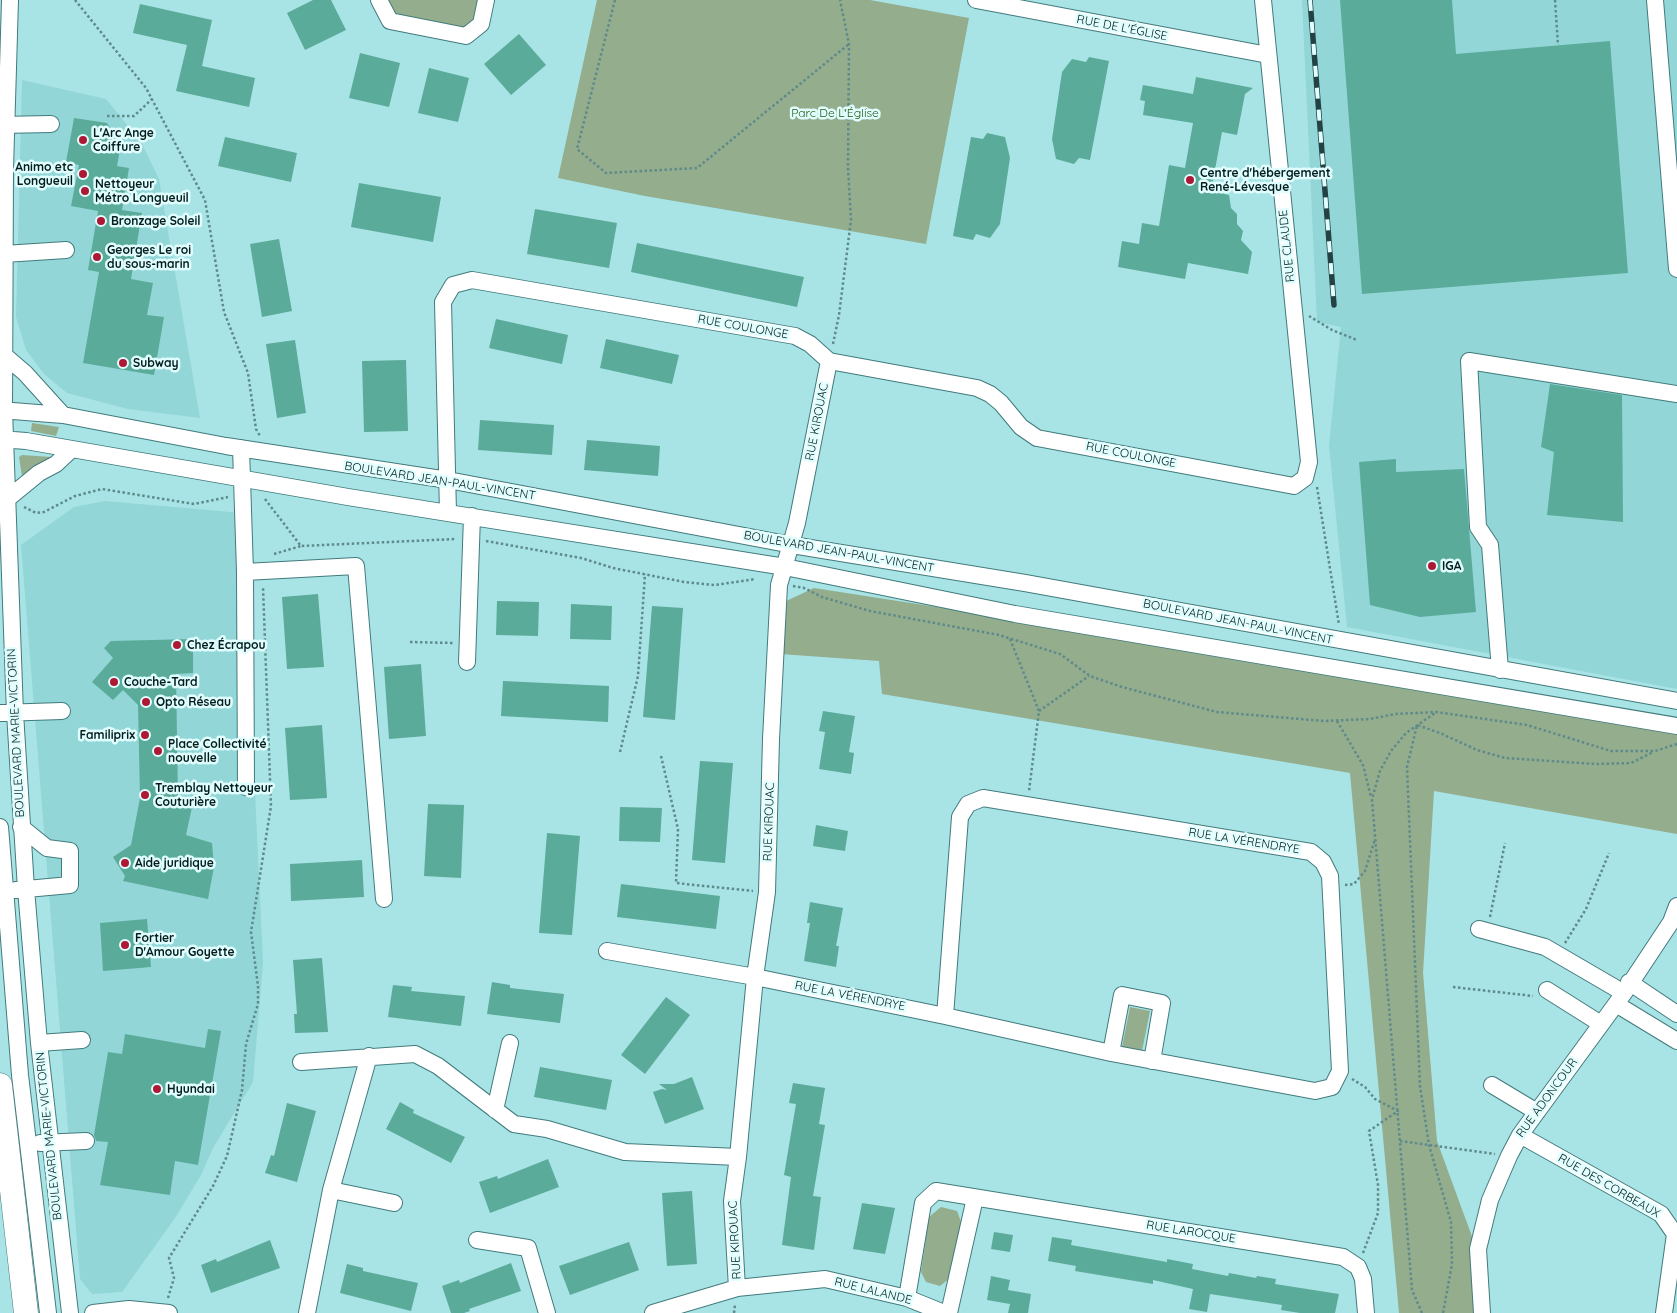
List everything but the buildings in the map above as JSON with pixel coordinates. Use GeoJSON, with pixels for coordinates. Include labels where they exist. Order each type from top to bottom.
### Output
{"type":"FeatureCollection","features":[{"type":"Feature","properties":{"kind":"highway"},"geometry":{"type":"LineString","coordinates":[[0,1085],[26,1313]]}},
{"type":"Feature","properties":{"kind":"highway"},"geometry":{"type":"LineString","coordinates":[[0,1221],[11,1313]]}},
{"type":"Feature","properties":{"kind":"street","name":"BOULEVARD MARIE-VICTORIN"},"geometry":{"type":"LineString","coordinates":[[10,0],[3,125],[4,355],[2,439],[6,500],[7,713],[21,828],[49,1142],[70,1313]]}},
{"type":"Feature","properties":{"kind":"street"},"geometry":{"type":"LineString","coordinates":[[378,0],[390,21],[466,36],[482,24],[486,0]]}},
{"type":"Feature","properties":{"kind":"street","name":"RUE DE L'ÉGLISE"},"geometry":{"type":"LineString","coordinates":[[976,0],[1268,55]]}},
{"type":"Feature","properties":{"kind":"street","name":"RUE CLAUDE"},"geometry":{"type":"LineString","coordinates":[[1263,0],[1309,462]]}},
{"type":"Feature","properties":{"kind":"street"},"geometry":{"type":"LineString","coordinates":[[1655,0],[1677,269]]}},
{"type":"Feature","properties":{"kind":"street"},"geometry":{"type":"LineString","coordinates":[[3,125],[51,124]]}},
{"type":"Feature","properties":{"kind":"street"},"geometry":{"type":"LineString","coordinates":[[4,254],[66,250]]}},
{"type":"Feature","properties":{"kind":"street","name":"RUE COULONGE"},"geometry":{"type":"LineString","coordinates":[[448,513],[442,302],[453,285],[472,280],[796,336],[810,344],[830,361],[977,388],[990,394],[1001,403],[1021,427],[1037,438],[1294,486],[1305,478],[1309,462]]}},
{"type":"Feature","properties":{"kind":"street"},"geometry":{"type":"LineString","coordinates":[[4,355],[25,372],[63,415]]}},
{"type":"Feature","properties":{"kind":"street","name":"RUE KIROUAC"},"geometry":{"type":"LineString","coordinates":[[737,1288],[732,1201],[755,977],[767,892],[771,739],[779,585],[792,545],[830,361]]}},
{"type":"Feature","properties":{"kind":"street"},"geometry":{"type":"LineString","coordinates":[[1500,670],[1490,545],[1478,526],[1469,361],[1677,394]]}},
{"type":"Feature","properties":{"kind":"street","name":"BOULEVARD JEAN-PAUL-VINCENT"},"geometry":{"type":"LineString","coordinates":[[2,410],[63,415],[241,448],[448,480],[792,545],[1025,583],[1677,702]]}},
{"type":"Feature","properties":{"kind":"street","name":"BOULEVARD JEAN-PAUL-VINCENT"},"geometry":{"type":"LineString","coordinates":[[2,439],[785,567],[1015,614],[1677,726]]}},
{"type":"Feature","properties":{"kind":"street"},"geometry":{"type":"LineString","coordinates":[[241,448],[245,572],[246,787]]}},
{"type":"Feature","properties":{"kind":"street"},"geometry":{"type":"LineString","coordinates":[[6,500],[39,474],[56,464],[72,449]]}},
{"type":"Feature","properties":{"kind":"street"},"geometry":{"type":"LineString","coordinates":[[467,662],[472,516]]}},
{"type":"Feature","properties":{"kind":"street"},"geometry":{"type":"LineString","coordinates":[[245,572],[356,566],[384,899]]}},
{"type":"Feature","properties":{"kind":"street"},"geometry":{"type":"LineString","coordinates":[[1342,642],[1342,670]]}},
{"type":"Feature","properties":{"kind":"street"},"geometry":{"type":"LineString","coordinates":[[7,713],[62,711]]}},
{"type":"Feature","properties":{"kind":"street","name":"RUE LA VÉRENDRYE"},"geometry":{"type":"LineString","coordinates":[[607,951],[755,977],[945,1016],[1111,1053],[1314,1091],[1332,1087],[1340,1071],[1330,876],[1323,862],[1311,852],[983,798],[968,804],[960,817],[945,1016]]}},
{"type":"Feature","properties":{"kind":"street","name":"BOULEVARD MARIE-VICTORIN"},"geometry":{"type":"LineString","coordinates":[[0,828],[4,891],[28,1144],[48,1313]]}},
{"type":"Feature","properties":{"kind":"street"},"geometry":{"type":"LineString","coordinates":[[4,891],[70,885],[70,851],[47,848],[21,828]]}},
{"type":"Feature","properties":{"kind":"street","name":"RUE ADONCOUR"},"geometry":{"type":"LineString","coordinates":[[1482,1313],[1478,1250],[1490,1200],[1509,1156],[1520,1135],[1623,993],[1671,922],[1677,906]]}},
{"type":"Feature","properties":{"kind":"street"},"geometry":{"type":"LineString","coordinates":[[1483,930],[1545,947],[1623,993],[1677,1014]]}},
{"type":"Feature","properties":{"kind":"street"},"geometry":{"type":"LineString","coordinates":[[1551,992],[1600,1024]]}},
{"type":"Feature","properties":{"kind":"street"},"geometry":{"type":"LineString","coordinates":[[1623,993],[1677,1041]]}},
{"type":"Feature","properties":{"kind":"street"},"geometry":{"type":"LineString","coordinates":[[1111,1053],[1122,995],[1162,1003],[1152,1061]]}},
{"type":"Feature","properties":{"kind":"street"},"geometry":{"type":"LineString","coordinates":[[39,1043],[82,1040]]}},
{"type":"Feature","properties":{"kind":"street"},"geometry":{"type":"LineString","coordinates":[[495,1110],[510,1043]]}},
{"type":"Feature","properties":{"kind":"street"},"geometry":{"type":"LineString","coordinates":[[301,1062],[415,1054],[438,1066],[514,1124],[547,1129],[625,1152],[738,1157]]}},
{"type":"Feature","properties":{"kind":"street"},"geometry":{"type":"LineString","coordinates":[[307,1313],[331,1190],[369,1056]]}},
{"type":"Feature","properties":{"kind":"street"},"geometry":{"type":"LineString","coordinates":[[1492,1085],[1537,1112]]}},
{"type":"Feature","properties":{"kind":"street","name":"RUE DES CORBEAUX"},"geometry":{"type":"LineString","coordinates":[[1520,1135],[1661,1214],[1675,1234],[1664,1313]]}},
{"type":"Feature","properties":{"kind":"street"},"geometry":{"type":"LineString","coordinates":[[28,1144],[86,1141]]}},
{"type":"Feature","properties":{"kind":"street"},"geometry":{"type":"LineString","coordinates":[[331,1190],[394,1203]]}},
{"type":"Feature","properties":{"kind":"street","name":"RUE LAROCQUE"},"geometry":{"type":"LineString","coordinates":[[907,1298],[923,1203],[936,1191],[1343,1257],[1358,1267]]}},
{"type":"Feature","properties":{"kind":"street"},"geometry":{"type":"LineString","coordinates":[[950,1313],[975,1198]]}},
{"type":"Feature","properties":{"kind":"street"},"geometry":{"type":"LineString","coordinates":[[477,1240],[528,1248],[547,1313]]}},
{"type":"Feature","properties":{"kind":"street"},"geometry":{"type":"LineString","coordinates":[[1358,1267],[1362,1280],[1366,1313]]}},
{"type":"Feature","properties":{"kind":"street","name":"RUE LALANDE"},"geometry":{"type":"LineString","coordinates":[[653,1313],[737,1288],[826,1279],[907,1298],[944,1313]]}},
{"type":"Feature","properties":{"kind":"street"},"geometry":{"type":"LineString","coordinates":[[93,1313],[145,1311],[168,1306]]}},
{"type":"Feature","properties":{"kind":"path"},"geometry":{"type":"LineString","coordinates":[[75,0],[141,81],[200,191],[207,209],[224,312],[248,373],[256,430],[263,437]]}},
{"type":"Feature","properties":{"kind":"path"},"geometry":{"type":"LineString","coordinates":[[615,0],[578,149],[606,172],[697,168],[849,44]]}},
{"type":"Feature","properties":{"kind":"path"},"geometry":{"type":"LineString","coordinates":[[830,361],[840,315],[851,220],[848,168],[849,44],[840,0]]}},
{"type":"Feature","properties":{"kind":"path"},"geometry":{"type":"LineString","coordinates":[[1555,0],[1558,46]]}},
{"type":"Feature","properties":{"kind":"path"},"geometry":{"type":"LineString","coordinates":[[107,116],[134,116],[152,99]]}},
{"type":"Feature","properties":{"kind":"path"},"geometry":{"type":"LineString","coordinates":[[1294,308],[1332,330],[1357,340]]}},
{"type":"Feature","properties":{"kind":"path"},"geometry":{"type":"LineString","coordinates":[[1309,462],[1319,492],[1342,642]]}},
{"type":"Feature","properties":{"kind":"path"},"geometry":{"type":"LineString","coordinates":[[24,507],[36,513],[44,512],[74,496],[102,489],[194,504],[232,496]]}},
{"type":"Feature","properties":{"kind":"path"},"geometry":{"type":"LineString","coordinates":[[261,496],[269,502],[301,546]]}},
{"type":"Feature","properties":{"kind":"path"},"geometry":{"type":"LineString","coordinates":[[266,557],[301,546],[470,538],[581,558],[684,582],[715,585],[758,578],[779,585],[804,588],[822,597],[870,612],[1010,639],[1060,654],[1090,676],[1122,687],[1217,712],[1271,718],[1336,720],[1436,712],[1528,725],[1611,751],[1655,751]]}},
{"type":"Feature","properties":{"kind":"path"},"geometry":{"type":"LineString","coordinates":[[620,752],[638,676],[645,574]]}},
{"type":"Feature","properties":{"kind":"path"},"geometry":{"type":"LineString","coordinates":[[168,1306],[174,1278],[169,1258],[213,1186],[227,1156],[242,1090],[246,1044],[258,1004],[250,932],[271,806],[262,583]]}},
{"type":"Feature","properties":{"kind":"path"},"geometry":{"type":"LineString","coordinates":[[1010,639],[1039,711],[1028,805]]}},
{"type":"Feature","properties":{"kind":"path"},"geometry":{"type":"LineString","coordinates":[[410,642],[467,643]]}},
{"type":"Feature","properties":{"kind":"path"},"geometry":{"type":"LineString","coordinates":[[1039,711],[1090,676]]}},
{"type":"Feature","properties":{"kind":"path"},"geometry":{"type":"LineString","coordinates":[[1372,799],[1380,771],[1391,750],[1406,733],[1436,712]]}},
{"type":"Feature","properties":{"kind":"path"},"geometry":{"type":"LineString","coordinates":[[1336,720],[1363,765],[1372,799],[1412,1290],[1422,1313]]}},
{"type":"Feature","properties":{"kind":"path"},"geometry":{"type":"LineString","coordinates":[[1417,726],[1440,733],[1477,750],[1505,758],[1596,764],[1631,762],[1677,744]]}},
{"type":"Feature","properties":{"kind":"path"},"geometry":{"type":"LineString","coordinates":[[1417,726],[1407,767],[1420,1086],[1429,1145],[1451,1222],[1452,1264],[1443,1313]]}},
{"type":"Feature","properties":{"kind":"path"},"geometry":{"type":"LineString","coordinates":[[661,756],[678,829],[676,883],[767,892]]}},
{"type":"Feature","properties":{"kind":"path"},"geometry":{"type":"LineString","coordinates":[[1331,887],[1354,884],[1365,871],[1375,838]]}},
{"type":"Feature","properties":{"kind":"path"},"geometry":{"type":"LineString","coordinates":[[1483,930],[1505,843]]}},
{"type":"Feature","properties":{"kind":"path"},"geometry":{"type":"LineString","coordinates":[[1558,954],[1586,909],[1609,853]]}},
{"type":"Feature","properties":{"kind":"path"},"geometry":{"type":"LineString","coordinates":[[1453,987],[1537,996],[1551,992]]}},
{"type":"Feature","properties":{"kind":"path"},"geometry":{"type":"LineString","coordinates":[[1340,1071],[1365,1087],[1375,1099],[1398,1111]]}},
{"type":"Feature","properties":{"kind":"path"},"geometry":{"type":"LineString","coordinates":[[1358,1267],[1378,1213],[1378,1185],[1369,1131],[1398,1111]]}},
{"type":"Feature","properties":{"kind":"path"},"geometry":{"type":"LineString","coordinates":[[1400,1141],[1509,1156]]}},
{"type":"Feature","properties":{"kind":"shaded area"},"geometry":{"type":"Polygon","coordinates":[[[1302,0],[1677,0],[1677,689],[1347,627],[1329,446],[1341,327],[1317,322],[1302,0]]]}},
{"type":"Feature","properties":{"kind":"shaded area"},"geometry":{"type":"Polygon","coordinates":[[[22,80],[106,99],[141,142],[159,179],[200,418],[128,409],[67,393],[44,374],[26,350],[16,317],[22,80]]]}},
{"type":"Feature","properties":{"kind":"shaded area"},"geometry":{"type":"Polygon","coordinates":[[[105,501],[242,513],[263,963],[253,1082],[213,1148],[201,1175],[175,1218],[122,1292],[92,1294],[80,1279],[21,545],[74,507],[105,501]]]}},
{"type":"Feature","properties":{"kind":"green space"},"geometry":{"type":"Polygon","coordinates":[[[379,0],[486,0],[466,36],[390,21],[379,0]]]}},
{"type":"Feature","properties":{"kind":"green space","name":"Parc De L'Église"},"geometry":{"type":"Polygon","coordinates":[[[597,0],[870,0],[969,18],[926,244],[645,196],[558,178],[597,0]]]}},
{"type":"Feature","properties":{"kind":"green space"},"geometry":{"type":"Polygon","coordinates":[[[32,423],[59,427],[56,436],[31,431],[32,423]]]}},
{"type":"Feature","properties":{"kind":"green space"},"geometry":{"type":"Polygon","coordinates":[[[22,455],[51,457],[52,459],[22,476],[19,457],[22,455]]]}},
{"type":"Feature","properties":{"kind":"green space"},"geometry":{"type":"Polygon","coordinates":[[[814,588],[1343,670],[1677,726],[1677,834],[1434,791],[1423,973],[1437,1141],[1474,1242],[1478,1313],[1399,1313],[1350,773],[882,694],[879,661],[780,654],[784,602],[814,588]]]}},
{"type":"Feature","properties":{"kind":"green space"},"geometry":{"type":"Polygon","coordinates":[[[1130,1007],[1150,1011],[1142,1051],[1122,1047],[1130,1007]]]}},
{"type":"Feature","properties":{"kind":"green space"},"geometry":{"type":"Polygon","coordinates":[[[941,1207],[957,1211],[963,1227],[950,1278],[940,1286],[926,1282],[921,1272],[929,1217],[941,1207]]]}},
{"type":"Feature","properties":{"kind":"railway"},"geometry":{"type":"LineString","coordinates":[[1310,0],[1334,305]]}},
{"type":"Feature","properties":{"kind":"place","name":"L'Arc Ange Coiffure"},"geometry":{"type":"Point","coordinates":[83,140]}},
{"type":"Feature","properties":{"kind":"place","name":"Animo etc Longueuil"},"geometry":{"type":"Point","coordinates":[83,174]}},
{"type":"Feature","properties":{"kind":"place","name":"Centre d'hébergement René-Lévesque"},"geometry":{"type":"Point","coordinates":[1190,180]}},
{"type":"Feature","properties":{"kind":"place","name":"Nettoyeur Métro Longueuil"},"geometry":{"type":"Point","coordinates":[85,191]}},
{"type":"Feature","properties":{"kind":"place","name":"Bronzage Soleil"},"geometry":{"type":"Point","coordinates":[101,221]}},
{"type":"Feature","properties":{"kind":"place","name":"Georges Le roi du sous-marin"},"geometry":{"type":"Point","coordinates":[97,257]}},
{"type":"Feature","properties":{"kind":"place","name":"Subway"},"geometry":{"type":"Point","coordinates":[123,363]}},
{"type":"Feature","properties":{"kind":"place","name":"IGA"},"geometry":{"type":"Point","coordinates":[1432,566]}},
{"type":"Feature","properties":{"kind":"place","name":"Chez Écrapou"},"geometry":{"type":"Point","coordinates":[177,645]}},
{"type":"Feature","properties":{"kind":"place","name":"Couche-Tard"},"geometry":{"type":"Point","coordinates":[114,682]}},
{"type":"Feature","properties":{"kind":"place","name":"Opto Réseau"},"geometry":{"type":"Point","coordinates":[146,702]}},
{"type":"Feature","properties":{"kind":"place","name":"Familiprix"},"geometry":{"type":"Point","coordinates":[145,735]}},
{"type":"Feature","properties":{"kind":"place","name":"Place Collectivité nouvelle"},"geometry":{"type":"Point","coordinates":[158,751]}},
{"type":"Feature","properties":{"kind":"place","name":"Tremblay Nettoyeur Couturière"},"geometry":{"type":"Point","coordinates":[145,795]}},
{"type":"Feature","properties":{"kind":"place","name":"Aide juridique"},"geometry":{"type":"Point","coordinates":[125,863]}},
{"type":"Feature","properties":{"kind":"place","name":"Fortier D'Amour Goyette"},"geometry":{"type":"Point","coordinates":[125,945]}},
{"type":"Feature","properties":{"kind":"place","name":"Hyundai"},"geometry":{"type":"Point","coordinates":[157,1089]}}]}
